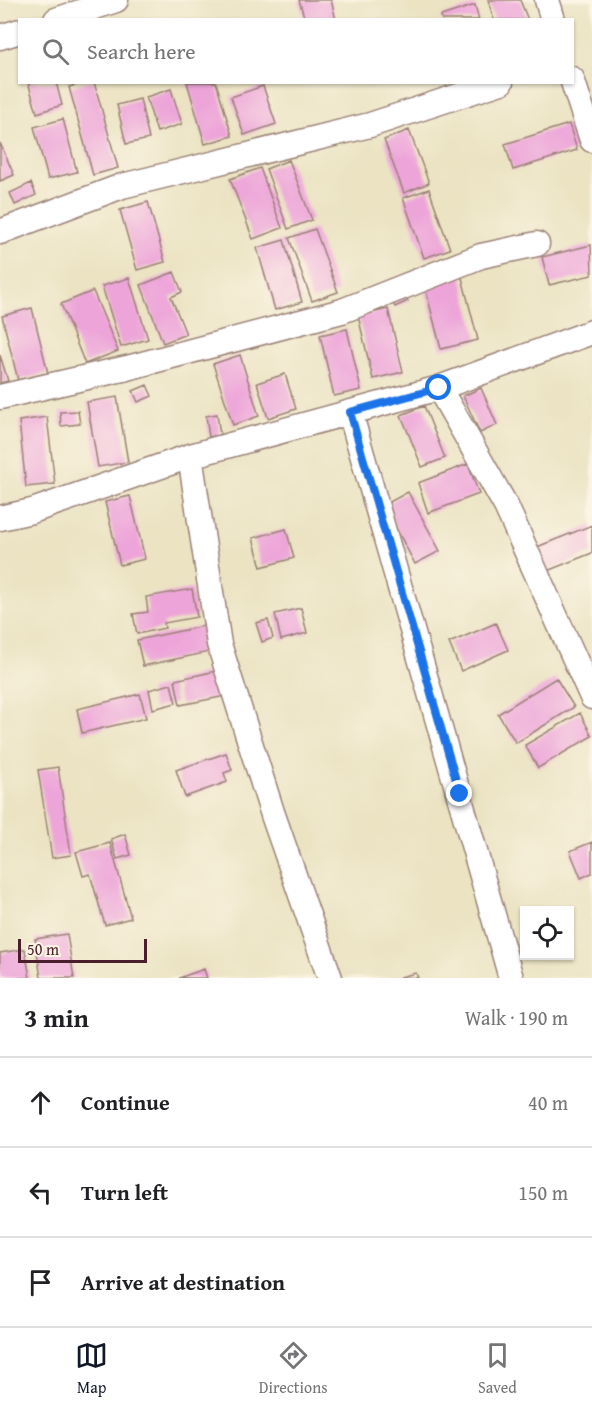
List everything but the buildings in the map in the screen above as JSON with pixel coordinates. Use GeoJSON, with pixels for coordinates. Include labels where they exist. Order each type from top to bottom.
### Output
{"type":"FeatureCollection","features":[{"type":"Feature","properties":{"kind":"street"},"geometry":{"type":"LineString","coordinates":[[62,18],[116,0]]}},
{"type":"Feature","properties":{"kind":"street"},"geometry":{"type":"LineString","coordinates":[[547,0],[552,18]]}},
{"type":"Feature","properties":{"kind":"street"},"geometry":{"type":"LineString","coordinates":[[0,38],[18,32]]}},
{"type":"Feature","properties":{"kind":"street"},"geometry":{"type":"LineString","coordinates":[[574,82],[592,140]]}},
{"type":"Feature","properties":{"kind":"street"},"geometry":{"type":"LineString","coordinates":[[0,232],[122,186],[370,125],[495,84]]}},
{"type":"Feature","properties":{"kind":"street"},"geometry":{"type":"LineString","coordinates":[[0,397],[127,368],[342,310],[481,256],[537,244]]}},
{"type":"Feature","properties":{"kind":"street"},"geometry":{"type":"LineString","coordinates":[[0,518],[32,511],[190,456],[439,388],[592,332]]}},
{"type":"Feature","properties":{"kind":"street"},"geometry":{"type":"LineString","coordinates":[[439,388],[506,506],[592,697]]}},
{"type":"Feature","properties":{"kind":"street"},"geometry":{"type":"LineString","coordinates":[[350,412],[511,978]]}},
{"type":"Feature","properties":{"kind":"street"},"geometry":{"type":"LineString","coordinates":[[190,456],[219,644],[273,815],[330,978]]}},
{"type":"Feature","properties":{"kind":"route"},"geometry":{"type":"LineString","coordinates":[[439,388],[350,412],[460,794]]}}]}
